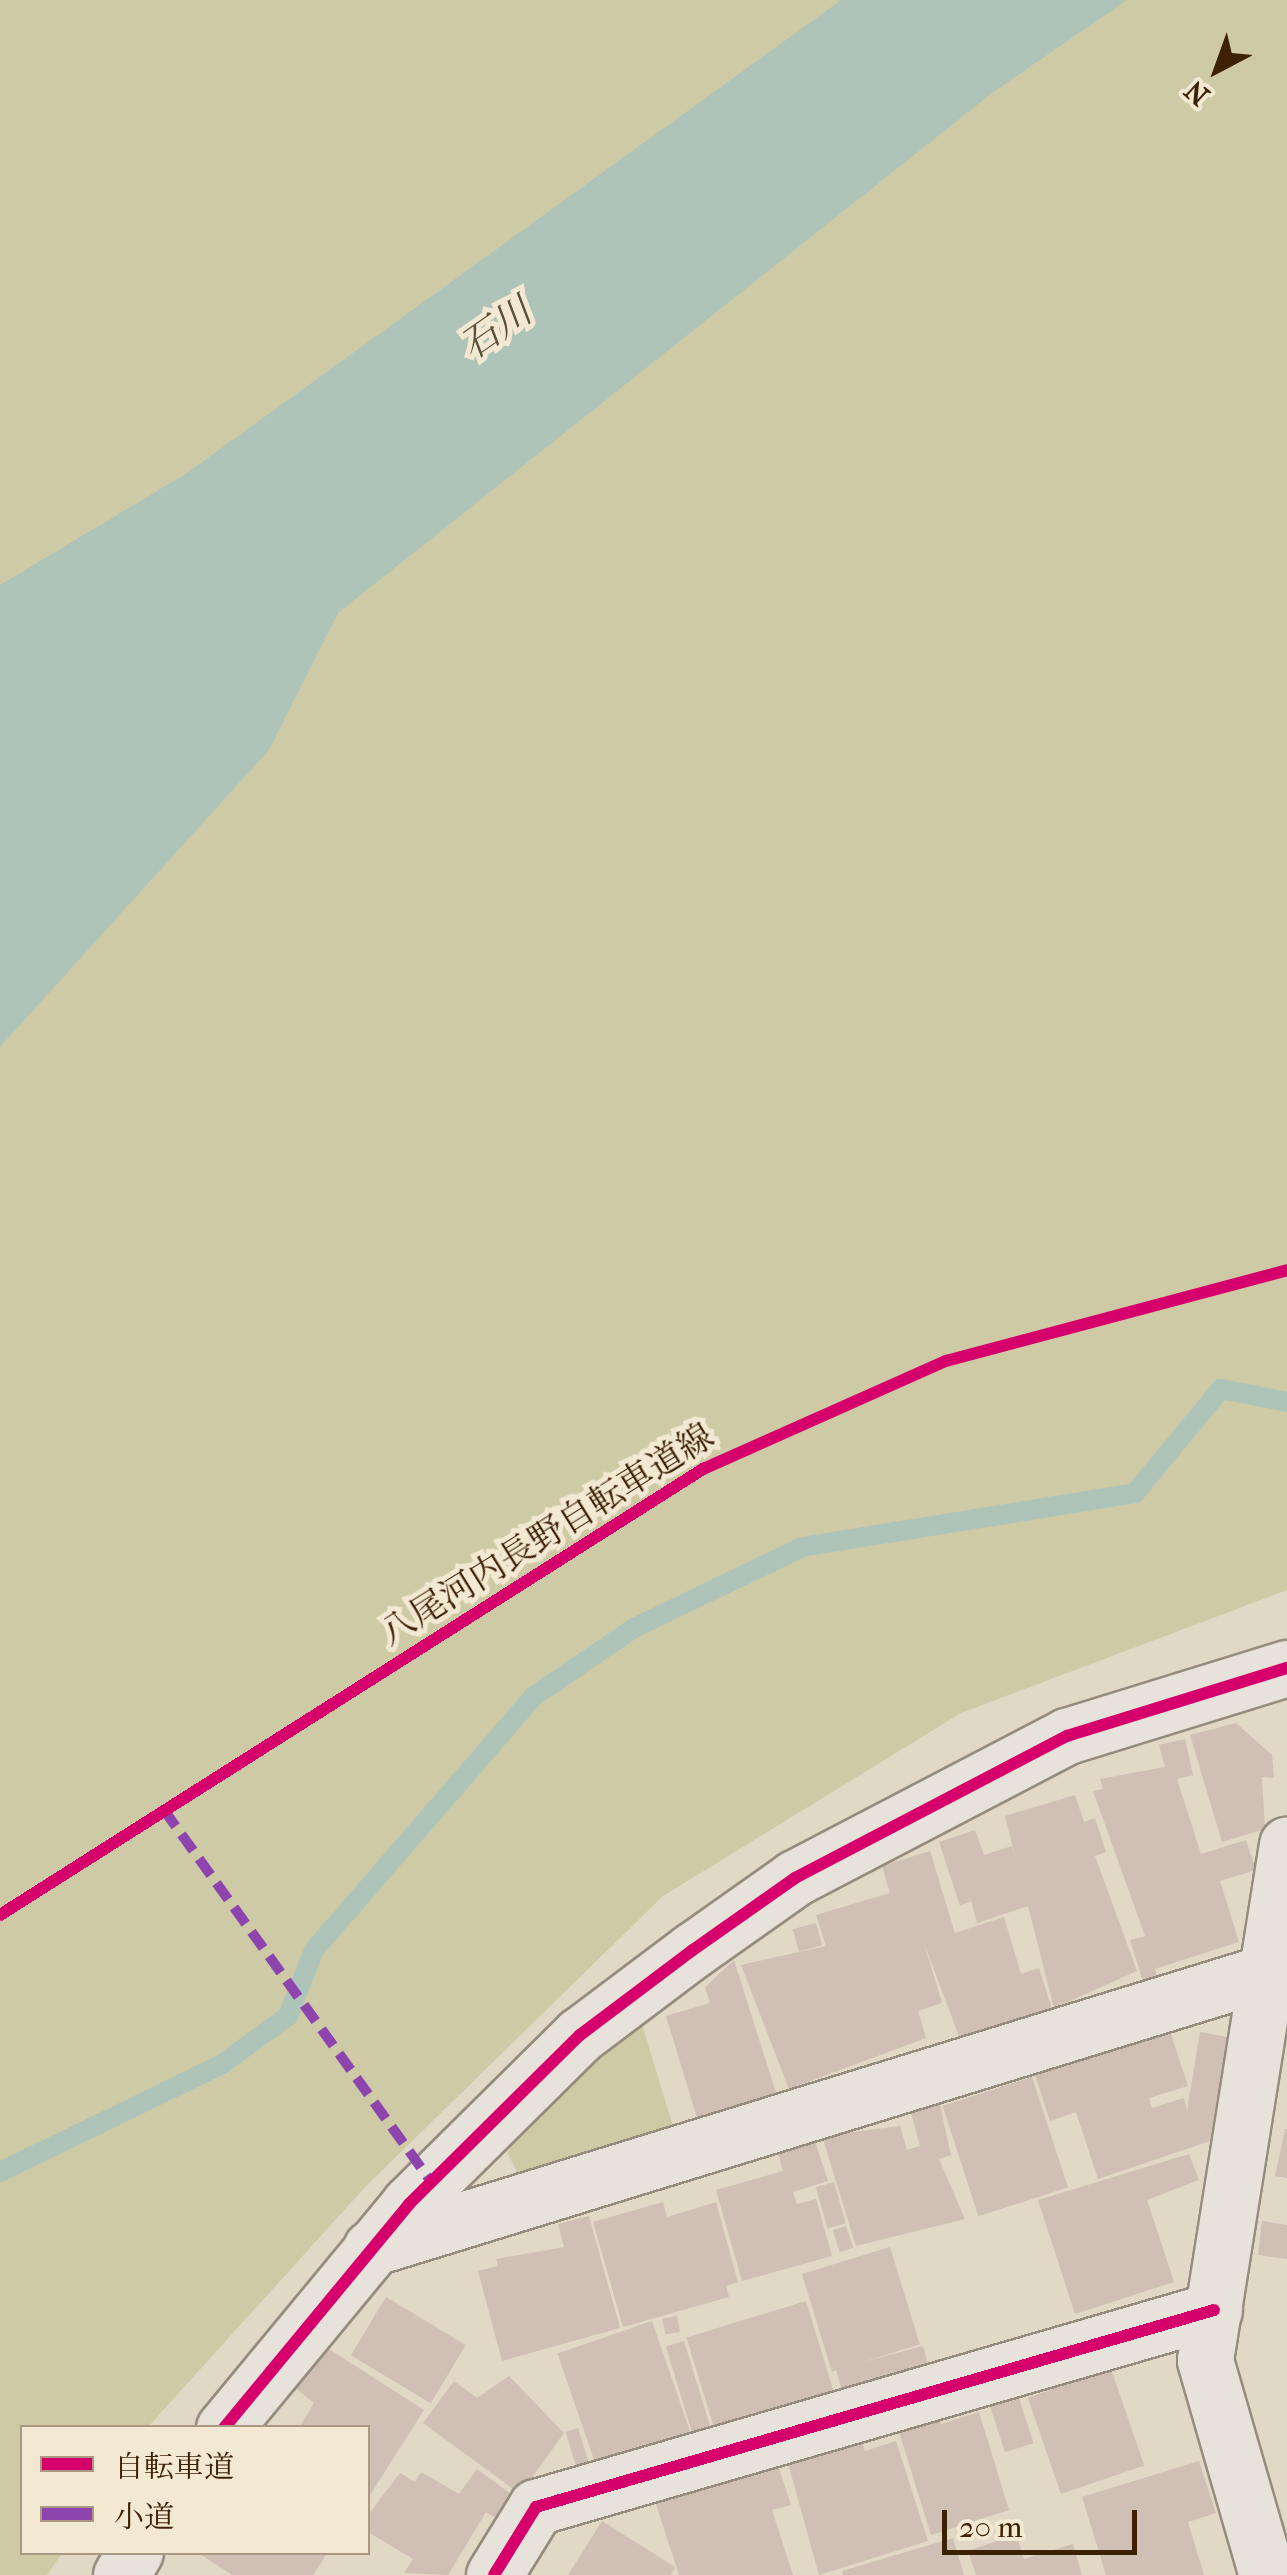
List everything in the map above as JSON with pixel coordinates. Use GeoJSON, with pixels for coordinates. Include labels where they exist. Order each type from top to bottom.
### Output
{"type":"FeatureCollection","features":[{"type":"Feature","properties":{"kind":"street"},"geometry":{"type":"LineString","coordinates":[[226,2425],[371,2248],[580,2035],[795,1878],[1067,1736],[1287,1668]]}},
{"type":"Feature","properties":{"kind":"street"},"geometry":{"type":"LineString","coordinates":[[1267,2575],[1205,2360],[1287,1844]]}},
{"type":"Feature","properties":{"kind":"street"},"geometry":{"type":"LineString","coordinates":[[371,2248],[1267,1972]]}},
{"type":"Feature","properties":{"kind":"street"},"geometry":{"type":"LineString","coordinates":[[494,2575],[536,2508],[1214,2310]]}},
{"type":"Feature","properties":{"kind":"shaded area"},"geometry":{"type":"Polygon","coordinates":[[[0,0],[1287,0],[1287,1590],[961,1713],[663,1896],[366,2186],[150,2425],[20,2425],[20,2555],[61,2555],[47,2575],[0,2575],[0,0]]]}},
{"type":"Feature","properties":{"kind":"shaded area"},"geometry":{"type":"Polygon","coordinates":[[[640,2018],[675,2133],[518,2174],[508,2154],[519,2122],[640,2018]]]}},
{"type":"Feature","properties":{"kind":"water","name":"石川"},"geometry":{"type":"Polygon","coordinates":[[[841,0],[1127,0],[992,93],[338,613],[269,750],[0,1047],[0,585],[187,473],[841,0]]]}},
{"type":"Feature","properties":{"kind":"building"},"geometry":{"type":"Polygon","coordinates":[[[1236,1723],[1272,1755],[1274,1778],[1262,1777],[1265,1829],[1222,1842],[1190,1735],[1236,1723]]]}},
{"type":"Feature","properties":{"kind":"building"},"geometry":{"type":"Polygon","coordinates":[[[1185,1739],[1193,1775],[1177,1779],[1201,1854],[1246,1840],[1256,1870],[1220,1881],[1239,1942],[1155,1969],[1157,1977],[1143,1982],[1130,1940],[1145,1936],[1093,1791],[1103,1789],[1100,1779],[1165,1767],[1159,1745],[1185,1739]]]}},
{"type":"Feature","properties":{"kind":"building"},"geometry":{"type":"Polygon","coordinates":[[[1075,1795],[1084,1822],[1095,1818],[1106,1852],[1095,1856],[1137,1971],[1054,2008],[1005,1816],[1075,1795]]]}},
{"type":"Feature","properties":{"kind":"building"},"geometry":{"type":"Polygon","coordinates":[[[975,1830],[984,1855],[1012,1846],[1031,1905],[977,1923],[971,1901],[960,1906],[939,1842],[975,1830]]]}},
{"type":"Feature","properties":{"kind":"building"},"geometry":{"type":"Polygon","coordinates":[[[930,1851],[955,1933],[1004,1917],[1021,1974],[1039,1968],[1052,2009],[960,2039],[924,1943],[942,2003],[918,2011],[926,2038],[789,2089],[741,1965],[826,1946],[816,1915],[890,1893],[882,1866],[930,1851]]]}},
{"type":"Feature","properties":{"kind":"building"},"geometry":{"type":"Polygon","coordinates":[[[816,1923],[822,1945],[799,1951],[793,1929],[816,1923]]]}},
{"type":"Feature","properties":{"kind":"building"},"geometry":{"type":"Polygon","coordinates":[[[734,1960],[777,2096],[698,2121],[666,2016],[710,2003],[705,1987],[734,1960]]]}},
{"type":"Feature","properties":{"kind":"building"},"geometry":{"type":"Polygon","coordinates":[[[1168,2025],[1188,2086],[1149,2098],[1152,2108],[1184,2098],[1187,2111],[1200,2032],[1227,2037],[1210,2141],[1098,2179],[1076,2112],[1050,2121],[1035,2075],[1168,2025]]]}},
{"type":"Feature","properties":{"kind":"building"},"geometry":{"type":"Polygon","coordinates":[[[1032,2077],[1068,2187],[978,2216],[943,2106],[1032,2077]]]}},
{"type":"Feature","properties":{"kind":"building"},"geometry":{"type":"Polygon","coordinates":[[[939,2101],[951,2155],[939,2159],[965,2219],[856,2246],[822,2136],[900,2126],[907,2150],[920,2146],[910,2109],[939,2101]]]}},
{"type":"Feature","properties":{"kind":"building"},"geometry":{"type":"Polygon","coordinates":[[[1287,2129],[1287,2178],[1275,2176],[1287,2129]]]}},
{"type":"Feature","properties":{"kind":"building"},"geometry":{"type":"Polygon","coordinates":[[[815,2141],[828,2181],[793,2192],[797,2204],[816,2199],[832,2256],[742,2281],[716,2190],[783,2171],[778,2153],[815,2141]]]}},
{"type":"Feature","properties":{"kind":"building"},"geometry":{"type":"Polygon","coordinates":[[[1189,2154],[1199,2180],[1147,2200],[1174,2282],[1075,2314],[1038,2200],[1189,2154]]]}},
{"type":"Feature","properties":{"kind":"building"},"geometry":{"type":"Polygon","coordinates":[[[834,2182],[846,2223],[828,2229],[816,2187],[834,2182]]]}},
{"type":"Feature","properties":{"kind":"building"},"geometry":{"type":"Polygon","coordinates":[[[663,2202],[667,2217],[716,2202],[738,2282],[726,2286],[729,2297],[623,2327],[593,2222],[663,2202]]]}},
{"type":"Feature","properties":{"kind":"building"},"geometry":{"type":"Polygon","coordinates":[[[589,2216],[620,2328],[502,2361],[478,2271],[498,2266],[496,2259],[564,2247],[558,2224],[589,2216]]]}},
{"type":"Feature","properties":{"kind":"building"},"geometry":{"type":"Polygon","coordinates":[[[1262,2221],[1287,2225],[1287,2259],[1258,2255],[1262,2221]]]}},
{"type":"Feature","properties":{"kind":"building"},"geometry":{"type":"Polygon","coordinates":[[[846,2226],[853,2248],[840,2252],[833,2230],[846,2226]]]}},
{"type":"Feature","properties":{"kind":"building"},"geometry":{"type":"Polygon","coordinates":[[[890,2247],[920,2345],[832,2371],[802,2274],[890,2247]]]}},
{"type":"Feature","properties":{"kind":"building"},"geometry":{"type":"Polygon","coordinates":[[[386,2297],[466,2345],[431,2403],[351,2355],[386,2297]]]}},
{"type":"Feature","properties":{"kind":"building"},"geometry":{"type":"Polygon","coordinates":[[[806,2301],[834,2393],[715,2429],[686,2338],[806,2301]]]}},
{"type":"Feature","properties":{"kind":"building"},"geometry":{"type":"Polygon","coordinates":[[[677,2316],[680,2332],[665,2335],[662,2319],[677,2316]]]}},
{"type":"Feature","properties":{"kind":"building"},"geometry":{"type":"Polygon","coordinates":[[[652,2321],[692,2436],[597,2469],[557,2354],[652,2321]]]}},
{"type":"Feature","properties":{"kind":"building"},"geometry":{"type":"Polygon","coordinates":[[[684,2341],[711,2429],[693,2435],[666,2347],[684,2341]]]}},
{"type":"Feature","properties":{"kind":"building"},"geometry":{"type":"Polygon","coordinates":[[[923,2346],[928,2365],[841,2389],[836,2369],[923,2346]]]}},
{"type":"Feature","properties":{"kind":"building"},"geometry":{"type":"Polygon","coordinates":[[[329,2349],[424,2410],[370,2495],[370,2425],[301,2425],[314,2403],[295,2388],[329,2349]]]}},
{"type":"Feature","properties":{"kind":"building"},"geometry":{"type":"Polygon","coordinates":[[[1111,2369],[1144,2465],[1061,2494],[1028,2398],[1111,2369]]]}},
{"type":"Feature","properties":{"kind":"building"},"geometry":{"type":"Polygon","coordinates":[[[509,2376],[564,2433],[520,2494],[423,2423],[454,2381],[477,2398],[509,2376]]]}},
{"type":"Feature","properties":{"kind":"building"},"geometry":{"type":"Polygon","coordinates":[[[1015,2386],[1034,2443],[1005,2452],[986,2395],[1015,2386]]]}},
{"type":"Feature","properties":{"kind":"building"},"geometry":{"type":"Polygon","coordinates":[[[937,2409],[941,2424],[979,2412],[1009,2510],[931,2535],[896,2422],[937,2409]]]}},
{"type":"Feature","properties":{"kind":"building"},"geometry":{"type":"Polygon","coordinates":[[[578,2428],[589,2464],[577,2468],[566,2432],[578,2428]]]}},
{"type":"Feature","properties":{"kind":"building"},"geometry":{"type":"Polygon","coordinates":[[[859,2434],[865,2451],[896,2441],[928,2541],[819,2575],[786,2456],[859,2434]]]}},
{"type":"Feature","properties":{"kind":"building"},"geometry":{"type":"Polygon","coordinates":[[[776,2459],[791,2505],[772,2510],[793,2575],[679,2575],[656,2504],[776,2459]]]}},
{"type":"Feature","properties":{"kind":"building"},"geometry":{"type":"Polygon","coordinates":[[[1199,2461],[1216,2513],[1188,2522],[1204,2575],[1106,2575],[1082,2497],[1199,2461]]]}},
{"type":"Feature","properties":{"kind":"building"},"geometry":{"type":"Polygon","coordinates":[[[477,2469],[515,2497],[499,2520],[486,2512],[448,2575],[404,2573],[413,2559],[370,2533],[370,2512],[400,2473],[415,2482],[421,2472],[459,2494],[477,2469]]]}},
{"type":"Feature","properties":{"kind":"building"},"geometry":{"type":"Polygon","coordinates":[[[602,2521],[675,2567],[671,2575],[568,2575],[602,2521]]]}},
{"type":"Feature","properties":{"kind":"building"},"geometry":{"type":"Polygon","coordinates":[[[1016,2534],[1024,2559],[1073,2544],[1082,2575],[976,2575],[968,2551],[1016,2534]]]}},
{"type":"Feature","properties":{"kind":"building"},"geometry":{"type":"Polygon","coordinates":[[[953,2538],[964,2575],[843,2575],[842,2571],[953,2538]]]}},
{"type":"Feature","properties":{"kind":"building"},"geometry":{"type":"Polygon","coordinates":[[[202,2555],[326,2555],[313,2575],[232,2575],[202,2555]]]}},
{"type":"Feature","properties":{"kind":"waterway"},"geometry":{"type":"LineString","coordinates":[[0,2172],[222,2064],[288,2016],[314,1950],[534,1696],[634,1628],[802,1547],[1135,1493],[1221,1389],[1287,1402]]}},
{"type":"Feature","properties":{"kind":"marked path"},"geometry":{"type":"LineString","coordinates":[[164,1810],[432,2183]]}},
{"type":"Feature","properties":{"kind":"cycle path","name":"八尾河内長野自転車道線"},"geometry":{"type":"LineString","coordinates":[[0,1915],[703,1469],[946,1361],[1287,1270]]}},
{"type":"Feature","properties":{"kind":"cycle path"},"geometry":{"type":"LineString","coordinates":[[226,2425],[409,2204],[580,2035],[693,1950],[795,1878],[1067,1736],[1287,1668]]}},
{"type":"Feature","properties":{"kind":"cycle path"},"geometry":{"type":"LineString","coordinates":[[494,2575],[536,2507],[1214,2310]]}}]}
